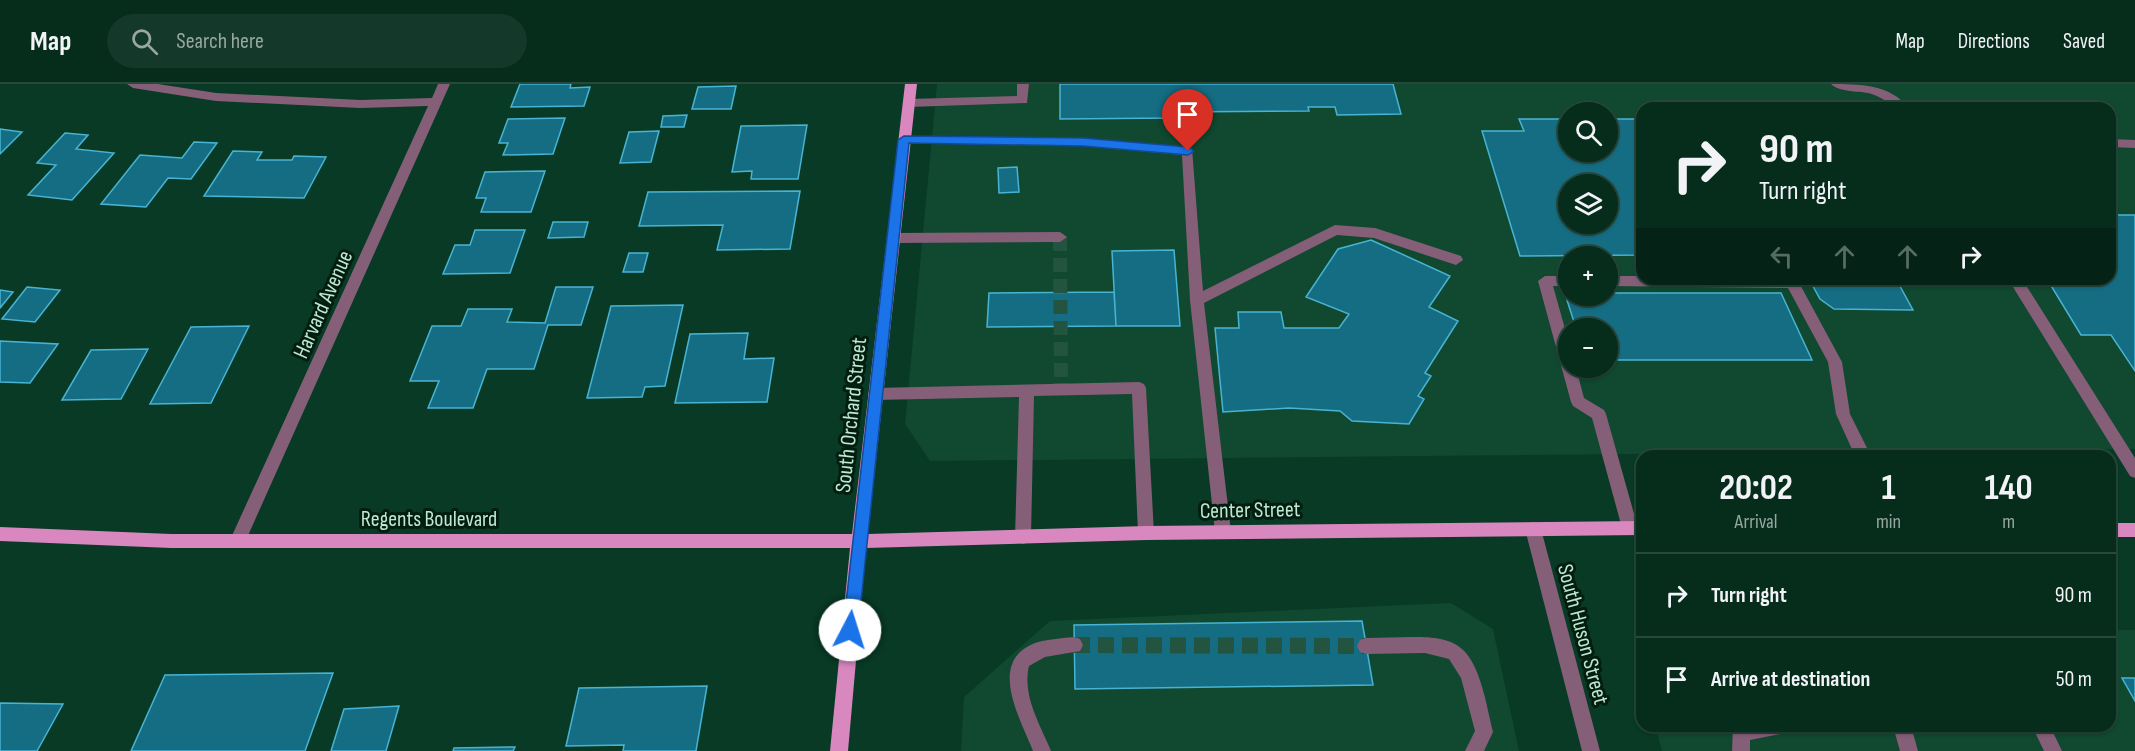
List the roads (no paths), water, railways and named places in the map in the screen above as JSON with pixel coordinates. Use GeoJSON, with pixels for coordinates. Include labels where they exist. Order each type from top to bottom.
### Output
{"type":"FeatureCollection","features":[{"type":"Feature","properties":{"kind":"main road","name":"South Orchard Street"},"geometry":{"type":"LineString","coordinates":[[839,751],[859,542],[911,84]]}},
{"type":"Feature","properties":{"kind":"main road","name":"Center Street"},"geometry":{"type":"LineString","coordinates":[[859,542],[1146,533],[1636,528]]}},
{"type":"Feature","properties":{"kind":"main road"},"geometry":{"type":"LineString","coordinates":[[2116,530],[2135,530]]}},
{"type":"Feature","properties":{"kind":"main road","name":"Regents Boulevard"},"geometry":{"type":"LineString","coordinates":[[0,534],[171,541],[859,542]]}},
{"type":"Feature","properties":{"kind":"street"},"geometry":{"type":"LineString","coordinates":[[133,84],[216,97],[360,104],[436,102]]}},
{"type":"Feature","properties":{"kind":"street","name":"Harvard Avenue"},"geometry":{"type":"LineString","coordinates":[[238,540],[444,84]]}},
{"type":"Feature","properties":{"kind":"street"},"geometry":{"type":"LineString","coordinates":[[909,103],[1023,100],[1023,84]]}},
{"type":"Feature","properties":{"kind":"street"},"geometry":{"type":"LineString","coordinates":[[1837,84],[1873,91],[1899,102]]}},
{"type":"Feature","properties":{"kind":"street"},"geometry":{"type":"LineString","coordinates":[[904,140],[1083,142],[1188,151],[1197,300],[1223,532]]}},
{"type":"Feature","properties":{"kind":"street"},"geometry":{"type":"LineString","coordinates":[[2116,143],[2135,144]]}},
{"type":"Feature","properties":{"kind":"street"},"geometry":{"type":"LineString","coordinates":[[1197,300],[1335,230],[1375,233],[1456,260]]}},
{"type":"Feature","properties":{"kind":"street"},"geometry":{"type":"LineString","coordinates":[[893,238],[1060,237]]}},
{"type":"Feature","properties":{"kind":"street"},"geometry":{"type":"LineString","coordinates":[[1558,281],[1545,281],[1578,402],[1599,414],[1636,528]]}},
{"type":"Feature","properties":{"kind":"street"},"geometry":{"type":"LineString","coordinates":[[1618,281],[1636,281]]}},
{"type":"Feature","properties":{"kind":"street"},"geometry":{"type":"LineString","coordinates":[[1793,285],[1835,362],[1843,414],[1860,450]]}},
{"type":"Feature","properties":{"kind":"street"},"geometry":{"type":"LineString","coordinates":[[2018,285],[2135,471]]}},
{"type":"Feature","properties":{"kind":"street"},"geometry":{"type":"LineString","coordinates":[[875,394],[1139,388],[1146,533]]}},
{"type":"Feature","properties":{"kind":"street"},"geometry":{"type":"LineString","coordinates":[[1023,537],[1027,391]]}},
{"type":"Feature","properties":{"kind":"street","name":"South Huson Street"},"geometry":{"type":"LineString","coordinates":[[1533,529],[1591,751]]}},
{"type":"Feature","properties":{"kind":"street"},"geometry":{"type":"LineString","coordinates":[[1042,751],[1020,698],[1017,680],[1022,661],[1042,649],[1074,645]]}},
{"type":"Feature","properties":{"kind":"street"},"geometry":{"type":"LineString","coordinates":[[1366,646],[1434,646],[1454,653],[1467,670],[1484,732],[1474,751]]}},
{"type":"Feature","properties":{"kind":"street"},"geometry":{"type":"LineString","coordinates":[[1742,737],[1761,732]]}},
{"type":"Feature","properties":{"kind":"street"},"geometry":{"type":"LineString","coordinates":[[1904,732],[1909,751]]}},
{"type":"Feature","properties":{"kind":"street"},"geometry":{"type":"LineString","coordinates":[[2044,732],[2053,751]]}},
{"type":"Feature","properties":{"kind":"tunnel"},"geometry":{"type":"LineString","coordinates":[[1060,237],[1061,385]]}},
{"type":"Feature","properties":{"kind":"tunnel"},"geometry":{"type":"LineString","coordinates":[[1061,385],[1061,390]]}},
{"type":"Feature","properties":{"kind":"tunnel"},"geometry":{"type":"LineString","coordinates":[[1074,645],[1366,646]]}}]}
